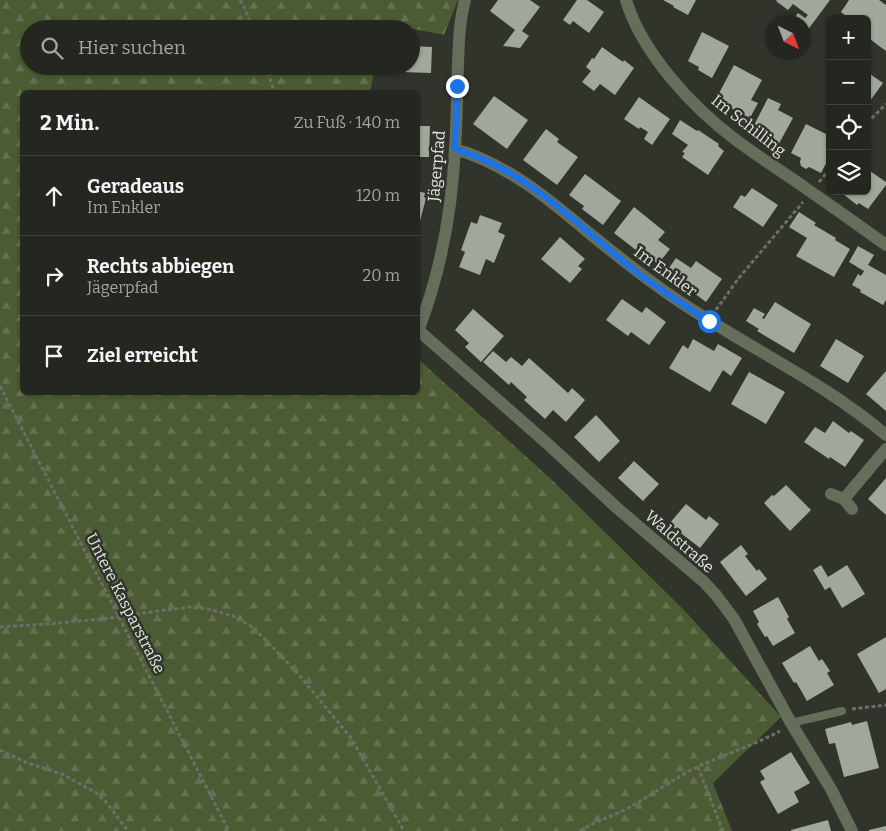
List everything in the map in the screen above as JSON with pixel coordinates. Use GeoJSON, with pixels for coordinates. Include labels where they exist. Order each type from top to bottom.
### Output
{"type":"FeatureCollection","features":[{"type":"Feature","properties":{"kind":"street","name":"Jägerpfad"},"geometry":{"type":"LineString","coordinates":[[420,326],[443,248],[450,205],[455,149],[459,25],[465,0]]}},
{"type":"Feature","properties":{"kind":"street","name":"Im Schilling"},"geometry":{"type":"LineString","coordinates":[[626,0],[643,38],[658,62],[676,84],[716,124],[886,245]]}},
{"type":"Feature","properties":{"kind":"street","name":"Im Enkler"},"geometry":{"type":"LineString","coordinates":[[455,149],[484,159],[519,179],[554,204],[632,268],[670,296],[841,400],[886,435]]}},
{"type":"Feature","properties":{"kind":"street","name":"Waldstraße"},"geometry":{"type":"LineString","coordinates":[[420,333],[550,446],[616,508],[716,594],[734,620],[791,723],[831,789],[852,831]]}},
{"type":"Feature","properties":{"kind":"street"},"geometry":{"type":"LineString","coordinates":[[844,499],[886,449]]}},
{"type":"Feature","properties":{"kind":"street"},"geometry":{"type":"LineString","coordinates":[[831,494],[844,499],[852,509]]}},
{"type":"Feature","properties":{"kind":"lane"},"geometry":{"type":"LineString","coordinates":[[791,723],[842,711]]}},
{"type":"Feature","properties":{"kind":"path"},"geometry":{"type":"LineString","coordinates":[[240,0],[249,20]]}},
{"type":"Feature","properties":{"kind":"path"},"geometry":{"type":"LineString","coordinates":[[269,75],[273,90]]}},
{"type":"Feature","properties":{"kind":"path"},"geometry":{"type":"LineString","coordinates":[[871,119],[886,104]]}},
{"type":"Feature","properties":{"kind":"path"},"geometry":{"type":"LineString","coordinates":[[709,321],[738,279],[811,192]]}},
{"type":"Feature","properties":{"kind":"path","name":"Untere Kasparstraße"},"geometry":{"type":"LineString","coordinates":[[0,386],[229,831]]}},
{"type":"Feature","properties":{"kind":"path"},"geometry":{"type":"LineString","coordinates":[[0,627],[119,617],[190,607],[209,609],[233,616],[254,628],[300,676],[351,738],[404,831]]}},
{"type":"Feature","properties":{"kind":"path"},"geometry":{"type":"LineString","coordinates":[[842,711],[886,705]]}},
{"type":"Feature","properties":{"kind":"path"},"geometry":{"type":"LineString","coordinates":[[580,831],[593,823],[634,805],[698,766],[780,732]]}},
{"type":"Feature","properties":{"kind":"path"},"geometry":{"type":"LineString","coordinates":[[0,750],[25,762],[62,774],[95,792],[106,802],[128,831]]}},
{"type":"Feature","properties":{"kind":"path"},"geometry":{"type":"LineString","coordinates":[[698,766],[723,831]]}},
{"type":"Feature","properties":{"kind":"green space"},"geometry":{"type":"Polygon","coordinates":[[[0,0],[458,0],[444,35],[420,30],[420,20],[20,20],[20,75],[373,75],[370,90],[20,90],[20,395],[420,395],[420,361],[552,480],[685,611],[781,717],[713,783],[732,831],[0,831],[0,0]]]}},
{"type":"Feature","properties":{"kind":"building"},"geometry":{"type":"Polygon","coordinates":[[[498,0],[530,0],[540,7],[522,31],[529,36],[520,48],[503,46],[515,30],[490,11],[498,0]]]}},
{"type":"Feature","properties":{"kind":"building"},"geometry":{"type":"Polygon","coordinates":[[[577,0],[587,0],[604,12],[589,33],[573,21],[570,25],[563,20],[577,0]]]}},
{"type":"Feature","properties":{"kind":"building"},"geometry":{"type":"Polygon","coordinates":[[[663,0],[696,0],[688,15],[663,0]]]}},
{"type":"Feature","properties":{"kind":"building"},"geometry":{"type":"Polygon","coordinates":[[[830,0],[811,26],[811,15],[808,15],[793,4],[788,10],[776,1],[830,0]]]}},
{"type":"Feature","properties":{"kind":"building"},"geometry":{"type":"Polygon","coordinates":[[[849,0],[879,0],[886,5],[886,51],[871,40],[871,15],[845,15],[841,12],[849,0]]]}},
{"type":"Feature","properties":{"kind":"building"},"geometry":{"type":"Polygon","coordinates":[[[702,32],[729,46],[712,78],[698,70],[699,67],[688,61],[702,32]]]}},
{"type":"Feature","properties":{"kind":"building"},"geometry":{"type":"Polygon","coordinates":[[[420,46],[432,47],[431,73],[420,73],[420,46]]]}},
{"type":"Feature","properties":{"kind":"building"},"geometry":{"type":"Polygon","coordinates":[[[602,47],[634,68],[615,95],[600,84],[594,91],[582,82],[591,71],[586,67],[602,47]]]}},
{"type":"Feature","properties":{"kind":"building"},"geometry":{"type":"Polygon","coordinates":[[[734,65],[762,80],[751,100],[758,103],[750,118],[725,105],[727,102],[717,97],[734,65]]]}},
{"type":"Feature","properties":{"kind":"building"},"geometry":{"type":"Polygon","coordinates":[[[871,75],[883,83],[871,100],[871,75]]]}},
{"type":"Feature","properties":{"kind":"building"},"geometry":{"type":"Polygon","coordinates":[[[494,96],[528,120],[507,149],[473,124],[494,96]]]}},
{"type":"Feature","properties":{"kind":"building"},"geometry":{"type":"Polygon","coordinates":[[[639,97],[670,119],[652,145],[644,139],[648,132],[640,127],[639,129],[624,119],[639,97]]]}},
{"type":"Feature","properties":{"kind":"building"},"geometry":{"type":"Polygon","coordinates":[[[768,98],[781,104],[778,110],[793,118],[776,149],[765,143],[767,139],[751,131],[768,98]]]}},
{"type":"Feature","properties":{"kind":"building"},"geometry":{"type":"Polygon","coordinates":[[[680,120],[719,144],[718,146],[724,151],[708,175],[682,157],[685,153],[682,152],[688,145],[672,134],[680,120]]]}},
{"type":"Feature","properties":{"kind":"building"},"geometry":{"type":"Polygon","coordinates":[[[806,124],[826,134],[826,164],[821,173],[809,167],[806,169],[801,166],[801,158],[791,153],[806,124]]]}},
{"type":"Feature","properties":{"kind":"building"},"geometry":{"type":"Polygon","coordinates":[[[420,126],[430,126],[429,157],[420,157],[420,126]]]}},
{"type":"Feature","properties":{"kind":"building"},"geometry":{"type":"Polygon","coordinates":[[[546,129],[559,139],[557,142],[578,157],[557,185],[523,160],[546,129]]]}},
{"type":"Feature","properties":{"kind":"building"},"geometry":{"type":"Polygon","coordinates":[[[871,172],[886,182],[886,185],[868,209],[859,203],[857,205],[844,195],[871,195],[871,172]]]}},
{"type":"Feature","properties":{"kind":"building"},"geometry":{"type":"Polygon","coordinates":[[[585,174],[621,201],[603,225],[582,209],[584,206],[569,195],[585,174]]]}},
{"type":"Feature","properties":{"kind":"building"},"geometry":{"type":"Polygon","coordinates":[[[752,188],[778,205],[763,227],[733,207],[741,195],[745,197],[752,188]]]}},
{"type":"Feature","properties":{"kind":"building"},"geometry":{"type":"Polygon","coordinates":[[[420,192],[425,193],[424,197],[426,198],[420,221],[420,192]]]}},
{"type":"Feature","properties":{"kind":"building"},"geometry":{"type":"Polygon","coordinates":[[[634,207],[665,232],[658,240],[670,249],[658,264],[647,255],[645,257],[614,233],[634,207]]]}},
{"type":"Feature","properties":{"kind":"building"},"geometry":{"type":"Polygon","coordinates":[[[799,212],[816,223],[814,225],[850,249],[834,277],[796,256],[807,238],[789,227],[799,212]]]}},
{"type":"Feature","properties":{"kind":"building"},"geometry":{"type":"Polygon","coordinates":[[[480,215],[502,223],[498,232],[505,235],[494,263],[486,259],[480,275],[459,267],[465,252],[461,250],[471,222],[477,224],[480,215]]]}},
{"type":"Feature","properties":{"kind":"building"},"geometry":{"type":"Polygon","coordinates":[[[560,237],[585,259],[578,266],[582,269],[570,283],[541,259],[560,237]]]}},
{"type":"Feature","properties":{"kind":"building"},"geometry":{"type":"Polygon","coordinates":[[[858,246],[874,255],[868,265],[886,275],[886,300],[883,305],[860,292],[861,290],[852,285],[858,274],[861,276],[864,271],[849,262],[858,246]]]}},
{"type":"Feature","properties":{"kind":"building"},"geometry":{"type":"Polygon","coordinates":[[[676,258],[691,268],[696,261],[722,279],[706,302],[682,284],[681,286],[664,275],[676,258]]]}},
{"type":"Feature","properties":{"kind":"building"},"geometry":{"type":"Polygon","coordinates":[[[622,299],[642,313],[646,307],[666,322],[649,345],[631,332],[628,336],[606,320],[622,299]]]}},
{"type":"Feature","properties":{"kind":"building"},"geometry":{"type":"Polygon","coordinates":[[[775,302],[811,324],[794,353],[757,331],[759,329],[746,321],[754,308],[765,314],[762,318],[764,319],[775,302]]]}},
{"type":"Feature","properties":{"kind":"building"},"geometry":{"type":"Polygon","coordinates":[[[473,309],[504,336],[481,362],[465,347],[469,343],[455,330],[473,309]]]}},
{"type":"Feature","properties":{"kind":"building"},"geometry":{"type":"Polygon","coordinates":[[[693,339],[714,351],[718,344],[742,358],[731,376],[723,370],[710,392],[669,368],[683,345],[688,349],[693,339]]]}},
{"type":"Feature","properties":{"kind":"building"},"geometry":{"type":"Polygon","coordinates":[[[836,339],[864,356],[848,383],[820,366],[836,339]]]}},
{"type":"Feature","properties":{"kind":"building"},"geometry":{"type":"Polygon","coordinates":[[[493,351],[506,362],[511,357],[522,366],[529,358],[568,393],[572,388],[585,400],[566,422],[553,410],[545,419],[524,400],[527,397],[511,382],[509,385],[483,362],[493,351]]]}},
{"type":"Feature","properties":{"kind":"building"},"geometry":{"type":"Polygon","coordinates":[[[886,371],[886,411],[866,394],[886,371]]]}},
{"type":"Feature","properties":{"kind":"building"},"geometry":{"type":"Polygon","coordinates":[[[749,372],[785,392],[766,424],[731,404],[749,372]]]}},
{"type":"Feature","properties":{"kind":"building"},"geometry":{"type":"Polygon","coordinates":[[[596,415],[620,441],[599,462],[574,437],[596,415]]]}},
{"type":"Feature","properties":{"kind":"building"},"geometry":{"type":"Polygon","coordinates":[[[833,421],[849,433],[851,431],[864,440],[845,467],[804,442],[815,427],[825,433],[833,421]]]}},
{"type":"Feature","properties":{"kind":"building"},"geometry":{"type":"Polygon","coordinates":[[[634,461],[659,484],[643,501],[618,478],[634,461]]]}},
{"type":"Feature","properties":{"kind":"building"},"geometry":{"type":"Polygon","coordinates":[[[886,478],[886,515],[868,499],[886,478]]]}},
{"type":"Feature","properties":{"kind":"building"},"geometry":{"type":"Polygon","coordinates":[[[786,485],[811,510],[790,531],[764,503],[786,485]]]}},
{"type":"Feature","properties":{"kind":"building"},"geometry":{"type":"Polygon","coordinates":[[[686,504],[706,520],[709,516],[719,524],[700,548],[669,524],[686,504]]]}},
{"type":"Feature","properties":{"kind":"building"},"geometry":{"type":"Polygon","coordinates":[[[741,545],[748,554],[745,556],[757,571],[759,569],[767,579],[746,596],[720,562],[741,545]]]}},
{"type":"Feature","properties":{"kind":"building"},"geometry":{"type":"Polygon","coordinates":[[[821,565],[828,577],[847,565],[865,594],[842,608],[830,587],[825,590],[813,570],[821,565]]]}},
{"type":"Feature","properties":{"kind":"building"},"geometry":{"type":"Polygon","coordinates":[[[778,597],[795,633],[773,646],[757,624],[759,622],[753,611],[778,597]]]}},
{"type":"Feature","properties":{"kind":"building"},"geometry":{"type":"Polygon","coordinates":[[[886,637],[886,689],[879,693],[857,654],[886,637]]]}},
{"type":"Feature","properties":{"kind":"building"},"geometry":{"type":"Polygon","coordinates":[[[810,646],[819,661],[822,659],[830,671],[827,673],[834,685],[807,701],[782,663],[810,646]]]}},
{"type":"Feature","properties":{"kind":"building"},"geometry":{"type":"Polygon","coordinates":[[[867,721],[879,768],[844,777],[835,743],[829,744],[825,729],[851,722],[852,725],[867,721]]]}},
{"type":"Feature","properties":{"kind":"building"},"geometry":{"type":"Polygon","coordinates":[[[791,752],[810,783],[794,792],[799,802],[778,814],[760,782],[765,779],[760,771],[791,752]]]}},
{"type":"Feature","properties":{"kind":"building"},"geometry":{"type":"Polygon","coordinates":[[[828,820],[831,831],[791,831],[791,830],[828,820]]]}},
{"type":"Feature","properties":{"kind":"building"},"geometry":{"type":"Polygon","coordinates":[[[886,826],[886,831],[869,831],[869,830],[886,826]]]}},
{"type":"Feature","properties":{"kind":"route"},"geometry":{"type":"LineString","coordinates":[[457,86],[455,149],[484,159],[519,179],[548,199],[632,268],[670,296],[709,321]]}}]}
